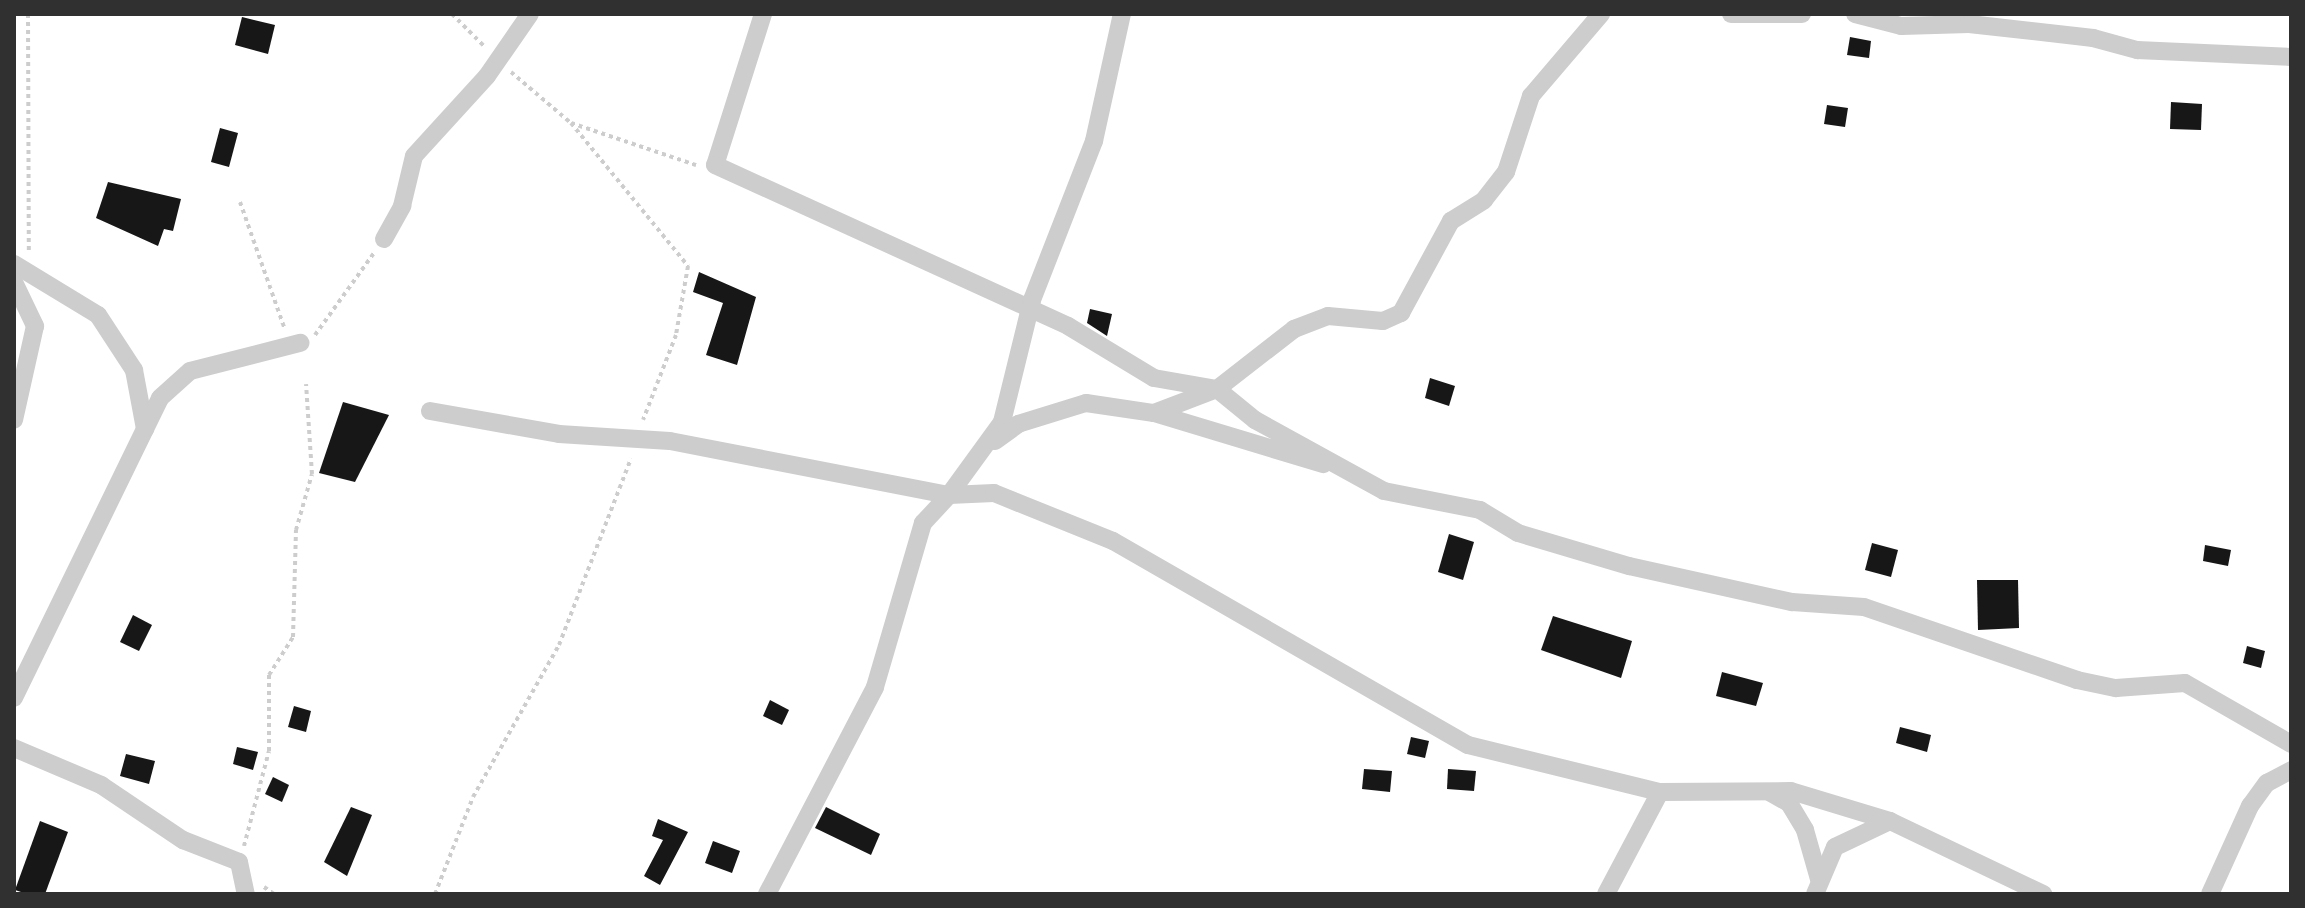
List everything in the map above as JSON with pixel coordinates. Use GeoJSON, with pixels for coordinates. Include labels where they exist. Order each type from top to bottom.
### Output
{"type":"FeatureCollection","features":[{"type":"Feature","properties":{"kind":"street"},"geometry":{"type":"LineString","coordinates":[[384,239],[402,206],[414,156],[498,61],[530,14]]}},
{"type":"Feature","properties":{"kind":"street"},"geometry":{"type":"LineString","coordinates":[[763,14],[715,165],[1030,310],[1154,378],[1217,389],[1342,470],[1384,491],[1480,510],[1518,533],[1629,566],[1792,602],[1864,607],[2077,680],[2116,688],[2185,683],[2291,744]]}},
{"type":"Feature","properties":{"kind":"street"},"geometry":{"type":"LineString","coordinates":[[767,894],[875,687],[923,523],[949,495],[1002,422],[1030,310],[1094,141],[1122,14]]}},
{"type":"Feature","properties":{"kind":"street"},"geometry":{"type":"LineString","coordinates":[[1154,413],[1217,389],[1294,329],[1328,316],[1383,321],[1401,313],[1451,221],[1484,200],[1506,172],[1531,96],[1601,14]]}},
{"type":"Feature","properties":{"kind":"street"},"geometry":{"type":"LineString","coordinates":[[1731,14],[1802,14]]}},
{"type":"Feature","properties":{"kind":"street"},"geometry":{"type":"LineString","coordinates":[[1855,14],[1901,26],[1969,24],[2093,38],[2137,50],[2291,57]]}},
{"type":"Feature","properties":{"kind":"street"},"geometry":{"type":"LineString","coordinates":[[14,264],[98,315],[125,352],[145,429]]}},
{"type":"Feature","properties":{"kind":"street"},"geometry":{"type":"LineString","coordinates":[[14,282],[35,326],[14,420]]}},
{"type":"Feature","properties":{"kind":"street"},"geometry":{"type":"LineString","coordinates":[[14,698],[160,398],[190,371],[300,343]]}},
{"type":"Feature","properties":{"kind":"street"},"geometry":{"type":"LineString","coordinates":[[986,447],[1018,424],[1086,403],[1154,413],[1342,470]]}},
{"type":"Feature","properties":{"kind":"street"},"geometry":{"type":"LineString","coordinates":[[430,411],[528,430],[636,438],[949,495],[994,493],[1113,541],[1468,745],[1660,792],[1764,789],[1890,821],[2043,894]]}},
{"type":"Feature","properties":{"kind":"street"},"geometry":{"type":"LineString","coordinates":[[14,748],[101,785],[183,840],[239,862],[246,894]]}},
{"type":"Feature","properties":{"kind":"street"},"geometry":{"type":"LineString","coordinates":[[2210,894],[2250,806],[2267,783],[2291,770]]}},
{"type":"Feature","properties":{"kind":"street"},"geometry":{"type":"LineString","coordinates":[[1764,789],[1789,803],[1805,830],[1817,887]]}},
{"type":"Feature","properties":{"kind":"street"},"geometry":{"type":"LineString","coordinates":[[1606,894],[1660,792]]}},
{"type":"Feature","properties":{"kind":"street"},"geometry":{"type":"LineString","coordinates":[[1817,887],[1835,847],[1890,821]]}},
{"type":"Feature","properties":{"kind":"path"},"geometry":{"type":"LineString","coordinates":[[28,14],[32,274]]}},
{"type":"Feature","properties":{"kind":"path"},"geometry":{"type":"LineString","coordinates":[[435,894],[473,797],[559,645],[616,509],[636,438],[676,335],[688,266],[571,123],[498,61],[452,14]]}},
{"type":"Feature","properties":{"kind":"path"},"geometry":{"type":"LineString","coordinates":[[571,123],[702,168],[715,165]]}},
{"type":"Feature","properties":{"kind":"path"},"geometry":{"type":"LineString","coordinates":[[240,202],[287,336],[300,343],[324,329],[384,239]]}},
{"type":"Feature","properties":{"kind":"path"},"geometry":{"type":"LineString","coordinates":[[239,862],[269,751],[269,675],[293,637],[296,530],[312,474],[306,384]]}},
{"type":"Feature","properties":{"kind":"building"},"geometry":{"type":"Polygon","coordinates":[[[242,17],[275,25],[268,54],[235,45],[242,17]]]}},
{"type":"Feature","properties":{"kind":"building"},"geometry":{"type":"Polygon","coordinates":[[[1850,37],[1871,41],[1869,58],[1847,55],[1850,37]]]}},
{"type":"Feature","properties":{"kind":"building"},"geometry":{"type":"Polygon","coordinates":[[[2171,102],[2202,104],[2201,130],[2170,129],[2171,102]]]}},
{"type":"Feature","properties":{"kind":"building"},"geometry":{"type":"Polygon","coordinates":[[[1827,105],[1848,108],[1845,127],[1824,124],[1827,105]]]}},
{"type":"Feature","properties":{"kind":"building"},"geometry":{"type":"Polygon","coordinates":[[[220,128],[238,133],[229,167],[211,162],[220,128]]]}},
{"type":"Feature","properties":{"kind":"building"},"geometry":{"type":"Polygon","coordinates":[[[108,182],[181,199],[173,231],[164,229],[158,246],[96,218],[108,182]]]}},
{"type":"Feature","properties":{"kind":"building"},"geometry":{"type":"Polygon","coordinates":[[[699,272],[756,297],[737,365],[706,355],[723,303],[693,292],[699,272]]]}},
{"type":"Feature","properties":{"kind":"building"},"geometry":{"type":"Polygon","coordinates":[[[1090,309],[1112,314],[1107,336],[1087,323],[1090,309]]]}},
{"type":"Feature","properties":{"kind":"building"},"geometry":{"type":"Polygon","coordinates":[[[1430,378],[1455,386],[1449,406],[1425,398],[1430,378]]]}},
{"type":"Feature","properties":{"kind":"building"},"geometry":{"type":"Polygon","coordinates":[[[343,402],[389,415],[355,482],[319,473],[343,402]]]}},
{"type":"Feature","properties":{"kind":"building"},"geometry":{"type":"Polygon","coordinates":[[[1449,534],[1474,542],[1463,580],[1438,572],[1449,534]]]}},
{"type":"Feature","properties":{"kind":"building"},"geometry":{"type":"Polygon","coordinates":[[[1872,543],[1898,550],[1891,577],[1865,570],[1872,543]]]}},
{"type":"Feature","properties":{"kind":"building"},"geometry":{"type":"Polygon","coordinates":[[[2205,545],[2231,550],[2228,566],[2203,561],[2205,545]]]}},
{"type":"Feature","properties":{"kind":"building"},"geometry":{"type":"Polygon","coordinates":[[[1977,580],[2018,580],[2019,628],[1978,630],[1977,580]]]}},
{"type":"Feature","properties":{"kind":"building"},"geometry":{"type":"Polygon","coordinates":[[[133,615],[152,625],[139,651],[120,642],[133,615]]]}},
{"type":"Feature","properties":{"kind":"building"},"geometry":{"type":"Polygon","coordinates":[[[1553,616],[1632,641],[1621,678],[1541,650],[1553,616]]]}},
{"type":"Feature","properties":{"kind":"building"},"geometry":{"type":"Polygon","coordinates":[[[2247,646],[2265,651],[2261,668],[2243,663],[2247,646]]]}},
{"type":"Feature","properties":{"kind":"building"},"geometry":{"type":"Polygon","coordinates":[[[1722,672],[1763,683],[1756,706],[1716,696],[1722,672]]]}},
{"type":"Feature","properties":{"kind":"building"},"geometry":{"type":"Polygon","coordinates":[[[770,700],[789,710],[782,725],[763,716],[770,700]]]}},
{"type":"Feature","properties":{"kind":"building"},"geometry":{"type":"Polygon","coordinates":[[[294,706],[311,711],[306,732],[288,727],[294,706]]]}},
{"type":"Feature","properties":{"kind":"building"},"geometry":{"type":"Polygon","coordinates":[[[1900,727],[1931,735],[1927,752],[1896,743],[1900,727]]]}},
{"type":"Feature","properties":{"kind":"building"},"geometry":{"type":"Polygon","coordinates":[[[1411,737],[1429,741],[1425,758],[1407,754],[1411,737]]]}},
{"type":"Feature","properties":{"kind":"building"},"geometry":{"type":"Polygon","coordinates":[[[237,747],[258,752],[253,770],[233,764],[237,747]]]}},
{"type":"Feature","properties":{"kind":"building"},"geometry":{"type":"Polygon","coordinates":[[[126,754],[155,761],[149,784],[120,776],[126,754]]]}},
{"type":"Feature","properties":{"kind":"building"},"geometry":{"type":"Polygon","coordinates":[[[1364,769],[1392,771],[1390,792],[1362,789],[1364,769]]]}},
{"type":"Feature","properties":{"kind":"building"},"geometry":{"type":"Polygon","coordinates":[[[1448,769],[1476,771],[1474,791],[1447,789],[1448,769]]]}},
{"type":"Feature","properties":{"kind":"building"},"geometry":{"type":"Polygon","coordinates":[[[273,777],[289,785],[282,802],[265,794],[273,777]]]}},
{"type":"Feature","properties":{"kind":"building"},"geometry":{"type":"Polygon","coordinates":[[[351,807],[372,815],[347,876],[324,862],[351,807]]]}},
{"type":"Feature","properties":{"kind":"building"},"geometry":{"type":"Polygon","coordinates":[[[826,807],[880,834],[871,855],[815,828],[826,807]]]}},
{"type":"Feature","properties":{"kind":"building"},"geometry":{"type":"Polygon","coordinates":[[[658,819],[688,832],[660,885],[644,876],[663,840],[652,836],[658,819]]]}},
{"type":"Feature","properties":{"kind":"building"},"geometry":{"type":"Polygon","coordinates":[[[40,821],[68,832],[45,894],[27,894],[15,890],[40,821]]]}},
{"type":"Feature","properties":{"kind":"building"},"geometry":{"type":"Polygon","coordinates":[[[713,841],[740,851],[732,873],[705,863],[713,841]]]}}]}
